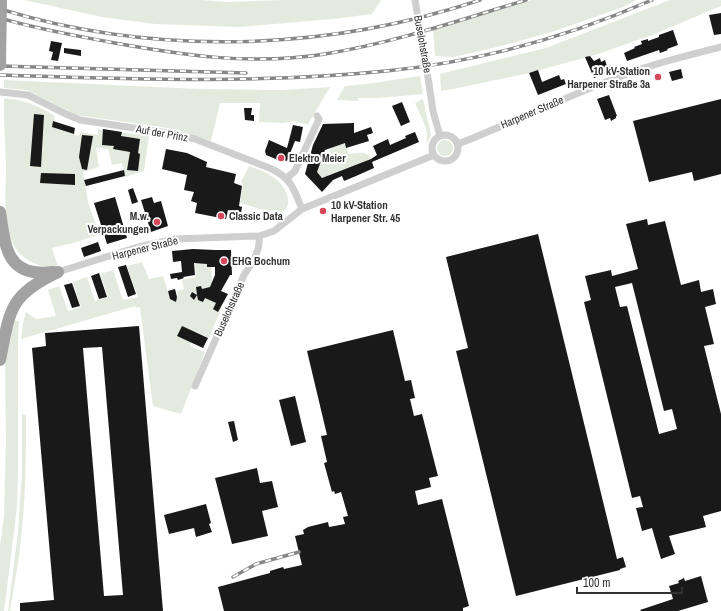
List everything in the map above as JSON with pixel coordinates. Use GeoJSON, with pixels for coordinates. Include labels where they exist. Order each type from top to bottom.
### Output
{"type":"FeatureCollection","features":[{"type":"Feature","properties":{"kind":"highway"},"geometry":{"type":"LineString","coordinates":[[0,65],[1,0]]}},
{"type":"Feature","properties":{"kind":"highway"},"geometry":{"type":"LineString","coordinates":[[0,212],[7,250],[13,261],[29,271],[58,272]]}},
{"type":"Feature","properties":{"kind":"highway"},"geometry":{"type":"LineString","coordinates":[[0,360],[9,315],[18,300],[34,284],[58,272]]}},
{"type":"Feature","properties":{"kind":"street","name":"Buselohstraße"},"geometry":{"type":"LineString","coordinates":[[415,0],[433,111],[440,136]]}},
{"type":"Feature","properties":{"kind":"street","name":"Harpener Straße"},"geometry":{"type":"LineString","coordinates":[[458,144],[635,71],[671,59],[721,47]]}},
{"type":"Feature","properties":{"kind":"street","name":"Auf der Prinz"},"geometry":{"type":"LineString","coordinates":[[0,92],[28,95],[80,120],[175,134],[195,139],[272,169],[287,178]]}},
{"type":"Feature","properties":{"kind":"street"},"geometry":{"type":"LineString","coordinates":[[302,209],[287,178],[295,171],[302,158],[319,119],[317,116]]}},
{"type":"Feature","properties":{"kind":"street"},"geometry":{"type":"LineString","coordinates":[[449,135],[453,137],[458,144],[458,152],[452,159],[444,161],[440,160],[432,151],[432,144],[434,140],[440,136],[449,135]]}},
{"type":"Feature","properties":{"kind":"street"},"geometry":{"type":"LineString","coordinates":[[259,236],[274,231],[302,209],[434,155]]}},
{"type":"Feature","properties":{"kind":"street","name":"Buselohstraße"},"geometry":{"type":"LineString","coordinates":[[195,386],[244,276],[255,259],[260,244],[259,236]]}},
{"type":"Feature","properties":{"kind":"street","name":"Harpener Straße"},"geometry":{"type":"LineString","coordinates":[[58,272],[138,247],[175,239],[259,236]]}},
{"type":"Feature","properties":{"kind":"shaded area"},"geometry":{"type":"Polygon","coordinates":[[[24,0],[200,0],[228,2],[286,0],[381,0],[372,14],[240,27],[155,24],[102,17],[24,0]]]}},
{"type":"Feature","properties":{"kind":"shaded area"},"geometry":{"type":"Polygon","coordinates":[[[532,0],[637,0],[623,7],[558,30],[505,45],[454,57],[435,56],[433,28],[532,0]]]}},
{"type":"Feature","properties":{"kind":"shaded area"},"geometry":{"type":"Polygon","coordinates":[[[670,0],[721,0],[721,6],[652,35],[598,54],[529,73],[441,91],[440,74],[546,48],[670,0]]]}},
{"type":"Feature","properties":{"kind":"shaded area"},"geometry":{"type":"Polygon","coordinates":[[[420,76],[423,94],[378,98],[358,98],[358,101],[337,100],[345,86],[420,76]]]}},
{"type":"Feature","properties":{"kind":"shaded area"},"geometry":{"type":"Polygon","coordinates":[[[4,80],[199,89],[283,90],[330,87],[308,124],[294,121],[284,123],[259,122],[260,103],[220,103],[211,141],[175,129],[77,115],[27,90],[4,88],[4,80]]]}},
{"type":"Feature","properties":{"kind":"shaded area"},"geometry":{"type":"Polygon","coordinates":[[[4,98],[25,102],[42,109],[55,116],[52,127],[79,136],[80,132],[98,135],[98,129],[149,136],[144,171],[125,177],[122,163],[112,165],[108,149],[96,148],[99,167],[83,172],[88,202],[99,234],[77,242],[52,248],[58,267],[42,266],[28,260],[19,253],[9,232],[6,219],[4,98]]]}},
{"type":"Feature","properties":{"kind":"shaded area"},"geometry":{"type":"Polygon","coordinates":[[[423,99],[431,135],[424,147],[427,136],[425,125],[415,103],[423,99]]]}},
{"type":"Feature","properties":{"kind":"shaded area"},"geometry":{"type":"Polygon","coordinates":[[[445,140],[452,145],[453,148],[448,155],[445,156],[438,151],[437,148],[442,141],[445,140]]]}},
{"type":"Feature","properties":{"kind":"shaded area"},"geometry":{"type":"Polygon","coordinates":[[[345,143],[349,154],[364,153],[367,154],[371,160],[328,175],[329,184],[316,171],[321,161],[329,160],[330,148],[345,143]]]}},
{"type":"Feature","properties":{"kind":"shaded area"},"geometry":{"type":"Polygon","coordinates":[[[249,166],[267,174],[281,184],[287,193],[288,198],[288,203],[283,212],[260,209],[240,203],[243,185],[241,182],[249,166]]]}},
{"type":"Feature","properties":{"kind":"shaded area"},"geometry":{"type":"Polygon","coordinates":[[[195,260],[211,261],[212,286],[218,289],[212,301],[222,307],[209,338],[196,332],[190,346],[205,352],[181,414],[153,406],[140,307],[136,308],[135,306],[21,339],[26,312],[36,319],[56,316],[48,290],[59,286],[68,311],[81,307],[73,282],[87,277],[95,301],[108,297],[100,274],[113,270],[123,300],[138,297],[127,266],[142,262],[149,279],[163,276],[170,298],[178,297],[177,291],[184,289],[182,280],[196,277],[195,260]]]}},
{"type":"Feature","properties":{"kind":"shaded area"},"geometry":{"type":"Polygon","coordinates":[[[11,320],[19,321],[17,507],[4,611],[0,611],[0,547],[4,515],[6,441],[5,360],[11,320]]]}},
{"type":"Feature","properties":{"kind":"shaded area"},"geometry":{"type":"Polygon","coordinates":[[[22,414],[26,415],[24,507],[19,556],[10,610],[13,611],[8,611],[18,532],[22,472],[22,414]]]}},
{"type":"Feature","properties":{"kind":"building"},"geometry":{"type":"Polygon","coordinates":[[[721,13],[721,34],[714,35],[709,15],[721,13]]]}},
{"type":"Feature","properties":{"kind":"building"},"geometry":{"type":"Polygon","coordinates":[[[673,30],[678,45],[660,53],[659,50],[627,61],[624,53],[642,44],[641,41],[648,39],[648,41],[673,30]]]}},
{"type":"Feature","properties":{"kind":"building"},"geometry":{"type":"Polygon","coordinates":[[[51,41],[62,43],[58,61],[51,60],[53,52],[49,51],[51,41]]]}},
{"type":"Feature","properties":{"kind":"building"},"geometry":{"type":"Polygon","coordinates":[[[64,48],[81,50],[81,56],[64,53],[64,48]]]}},
{"type":"Feature","properties":{"kind":"building"},"geometry":{"type":"Polygon","coordinates":[[[590,56],[594,61],[600,58],[601,62],[605,60],[607,66],[604,67],[606,73],[594,78],[585,57],[590,56]]]}},
{"type":"Feature","properties":{"kind":"building"},"geometry":{"type":"Polygon","coordinates":[[[681,69],[683,78],[672,81],[669,72],[681,69]]]}},
{"type":"Feature","properties":{"kind":"building"},"geometry":{"type":"Polygon","coordinates":[[[538,70],[542,82],[559,75],[561,80],[564,79],[566,84],[538,95],[529,73],[538,70]]]}},
{"type":"Feature","properties":{"kind":"building"},"geometry":{"type":"Polygon","coordinates":[[[609,95],[617,116],[611,121],[610,118],[605,120],[597,99],[609,95]]]}},
{"type":"Feature","properties":{"kind":"building"},"geometry":{"type":"Polygon","coordinates":[[[721,99],[721,174],[694,181],[692,172],[649,182],[633,121],[721,99]]]}},
{"type":"Feature","properties":{"kind":"building"},"geometry":{"type":"Polygon","coordinates":[[[402,102],[410,122],[401,126],[392,106],[402,102]]]}},
{"type":"Feature","properties":{"kind":"building"},"geometry":{"type":"Polygon","coordinates":[[[244,108],[252,108],[251,115],[254,115],[254,121],[245,120],[244,108]]]}},
{"type":"Feature","properties":{"kind":"building"},"geometry":{"type":"Polygon","coordinates":[[[34,114],[44,115],[41,167],[30,166],[34,114]]]}},
{"type":"Feature","properties":{"kind":"building"},"geometry":{"type":"Polygon","coordinates":[[[53,121],[75,128],[74,134],[52,127],[53,121]]]}},
{"type":"Feature","properties":{"kind":"building"},"geometry":{"type":"Polygon","coordinates":[[[354,123],[354,133],[371,127],[373,133],[367,135],[369,141],[346,148],[345,143],[325,150],[317,172],[322,178],[371,159],[377,155],[373,146],[388,139],[390,145],[415,132],[419,142],[372,162],[374,168],[356,176],[344,181],[342,176],[333,180],[322,192],[305,174],[313,145],[323,124],[354,123]]]}},
{"type":"Feature","properties":{"kind":"building"},"geometry":{"type":"Polygon","coordinates":[[[293,125],[303,127],[300,142],[295,141],[287,161],[284,160],[283,162],[266,155],[265,151],[269,140],[287,148],[293,125]]]}},
{"type":"Feature","properties":{"kind":"building"},"geometry":{"type":"Polygon","coordinates":[[[103,129],[122,132],[121,136],[140,139],[138,171],[127,170],[130,152],[113,149],[114,146],[102,145],[103,129]]]}},
{"type":"Feature","properties":{"kind":"building"},"geometry":{"type":"Polygon","coordinates":[[[82,135],[93,136],[87,170],[82,169],[79,157],[82,135]]]}},
{"type":"Feature","properties":{"kind":"building"},"geometry":{"type":"Polygon","coordinates":[[[166,149],[187,153],[207,162],[206,167],[236,174],[234,183],[242,186],[239,206],[242,207],[241,213],[228,210],[226,219],[195,213],[197,203],[191,201],[194,192],[184,190],[187,175],[162,169],[166,149]]]}},
{"type":"Feature","properties":{"kind":"building"},"geometry":{"type":"Polygon","coordinates":[[[124,170],[125,176],[86,186],[84,180],[124,170]]]}},
{"type":"Feature","properties":{"kind":"building"},"geometry":{"type":"Polygon","coordinates":[[[41,173],[75,174],[75,185],[40,183],[41,173]]]}},
{"type":"Feature","properties":{"kind":"building"},"geometry":{"type":"Polygon","coordinates":[[[133,188],[138,202],[132,204],[128,190],[133,188]]]}},
{"type":"Feature","properties":{"kind":"building"},"geometry":{"type":"Polygon","coordinates":[[[115,197],[127,238],[107,244],[94,203],[115,197]]]}},
{"type":"Feature","properties":{"kind":"building"},"geometry":{"type":"Polygon","coordinates":[[[152,197],[154,203],[161,201],[168,226],[151,232],[141,200],[152,197]]]}},
{"type":"Feature","properties":{"kind":"building"},"geometry":{"type":"Polygon","coordinates":[[[647,219],[648,225],[665,221],[681,285],[699,280],[701,292],[713,289],[716,304],[705,307],[714,344],[704,346],[721,414],[721,511],[703,516],[706,527],[669,536],[675,554],[661,559],[652,528],[642,531],[636,508],[643,507],[640,496],[632,498],[584,302],[591,300],[585,276],[611,270],[612,276],[638,269],[626,224],[647,219]],[[632,283],[615,287],[620,307],[627,306],[659,434],[677,429],[672,409],[664,411],[632,283]]]}},
{"type":"Feature","properties":{"kind":"building"},"geometry":{"type":"Polygon","coordinates":[[[538,234],[617,559],[623,557],[626,567],[620,570],[516,596],[456,351],[468,348],[446,257],[538,234]]]}},
{"type":"Feature","properties":{"kind":"building"},"geometry":{"type":"Polygon","coordinates":[[[98,242],[101,251],[84,257],[81,248],[98,242]]]}},
{"type":"Feature","properties":{"kind":"building"},"geometry":{"type":"Polygon","coordinates":[[[193,249],[231,250],[232,275],[230,275],[221,291],[228,294],[218,312],[213,309],[216,303],[205,298],[203,302],[198,300],[196,287],[201,286],[202,289],[210,287],[215,275],[215,267],[207,267],[207,264],[194,263],[195,275],[183,277],[184,278],[178,280],[177,278],[171,279],[170,274],[182,272],[181,261],[173,262],[172,251],[193,249]]]}},
{"type":"Feature","properties":{"kind":"building"},"geometry":{"type":"Polygon","coordinates":[[[126,265],[136,294],[128,297],[118,267],[126,265]]]}},
{"type":"Feature","properties":{"kind":"building"},"geometry":{"type":"Polygon","coordinates":[[[99,273],[107,297],[99,299],[91,276],[99,273]]]}},
{"type":"Feature","properties":{"kind":"building"},"geometry":{"type":"Polygon","coordinates":[[[72,283],[80,306],[72,308],[64,285],[72,283]]]}},
{"type":"Feature","properties":{"kind":"building"},"geometry":{"type":"Polygon","coordinates":[[[175,289],[177,297],[176,302],[170,299],[168,291],[175,289]]]}},
{"type":"Feature","properties":{"kind":"building"},"geometry":{"type":"Polygon","coordinates":[[[192,292],[197,295],[194,300],[190,296],[192,292]]]}},
{"type":"Feature","properties":{"kind":"building"},"geometry":{"type":"Polygon","coordinates":[[[139,326],[163,611],[20,611],[20,603],[54,600],[32,348],[46,346],[45,333],[139,326]],[[102,347],[83,348],[104,596],[123,595],[102,347]]]}},
{"type":"Feature","properties":{"kind":"building"},"geometry":{"type":"Polygon","coordinates":[[[182,326],[208,338],[203,348],[177,336],[182,326]]]}},
{"type":"Feature","properties":{"kind":"building"},"geometry":{"type":"Polygon","coordinates":[[[393,330],[405,381],[411,380],[415,398],[410,399],[414,416],[422,414],[438,476],[429,478],[431,487],[415,491],[418,505],[442,499],[469,606],[463,608],[463,611],[224,611],[218,587],[270,573],[270,571],[283,567],[284,569],[302,565],[295,536],[304,534],[303,530],[308,527],[328,522],[329,527],[345,524],[343,517],[348,516],[341,492],[335,494],[334,491],[332,492],[324,463],[327,462],[321,436],[327,435],[307,351],[393,330]]]}},
{"type":"Feature","properties":{"kind":"building"},"geometry":{"type":"Polygon","coordinates":[[[295,396],[306,442],[291,446],[279,400],[295,396]]]}},
{"type":"Feature","properties":{"kind":"building"},"geometry":{"type":"Polygon","coordinates":[[[234,421],[238,440],[233,442],[228,422],[234,421]]]}},
{"type":"Feature","properties":{"kind":"building"},"geometry":{"type":"Polygon","coordinates":[[[257,468],[260,483],[272,481],[278,507],[262,511],[268,536],[232,544],[215,478],[257,468]]]}},
{"type":"Feature","properties":{"kind":"building"},"geometry":{"type":"Polygon","coordinates":[[[206,504],[211,523],[209,524],[212,532],[196,537],[194,528],[169,534],[164,515],[206,504]]]}},
{"type":"Feature","properties":{"kind":"building"},"geometry":{"type":"Polygon","coordinates":[[[701,576],[708,602],[678,611],[640,610],[673,599],[669,586],[679,583],[678,581],[684,578],[685,581],[701,576]]]}},
{"type":"Feature","properties":{"kind":"railway"},"geometry":{"type":"LineString","coordinates":[[0,9],[59,24],[119,35],[180,41],[241,42],[302,38],[362,30],[422,17],[480,0]]}},
{"type":"Feature","properties":{"kind":"railway"},"geometry":{"type":"LineString","coordinates":[[0,18],[54,32],[163,51],[190,55],[243,59],[270,59],[325,54],[376,44],[526,0]]}},
{"type":"Feature","properties":{"kind":"railway"},"geometry":{"type":"LineString","coordinates":[[0,75],[145,79],[241,79],[289,78],[386,71],[454,61],[522,46],[588,25],[652,0]]}},
{"type":"Feature","properties":{"kind":"railway"},"geometry":{"type":"LineString","coordinates":[[0,66],[246,73]]}},
{"type":"Feature","properties":{"kind":"railway"},"geometry":{"type":"LineString","coordinates":[[233,577],[256,564],[299,552]]}},
{"type":"Feature","properties":{"kind":"place","name":"10 kV-Station Harpener Straße 3a"},"geometry":{"type":"Point","coordinates":[658,77]}},
{"type":"Feature","properties":{"kind":"place","name":"Elektro Meier"},"geometry":{"type":"Point","coordinates":[281,158]}},
{"type":"Feature","properties":{"kind":"place","name":"10 kV-Station Harpener Str. 45"},"geometry":{"type":"Point","coordinates":[323,211]}},
{"type":"Feature","properties":{"kind":"place","name":"Classic Data"},"geometry":{"type":"Point","coordinates":[221,216]}},
{"type":"Feature","properties":{"kind":"place","name":"M.w. Verpackungen"},"geometry":{"type":"Point","coordinates":[157,222]}},
{"type":"Feature","properties":{"kind":"place","name":"EHG Bochum"},"geometry":{"type":"Point","coordinates":[224,261]}}]}
